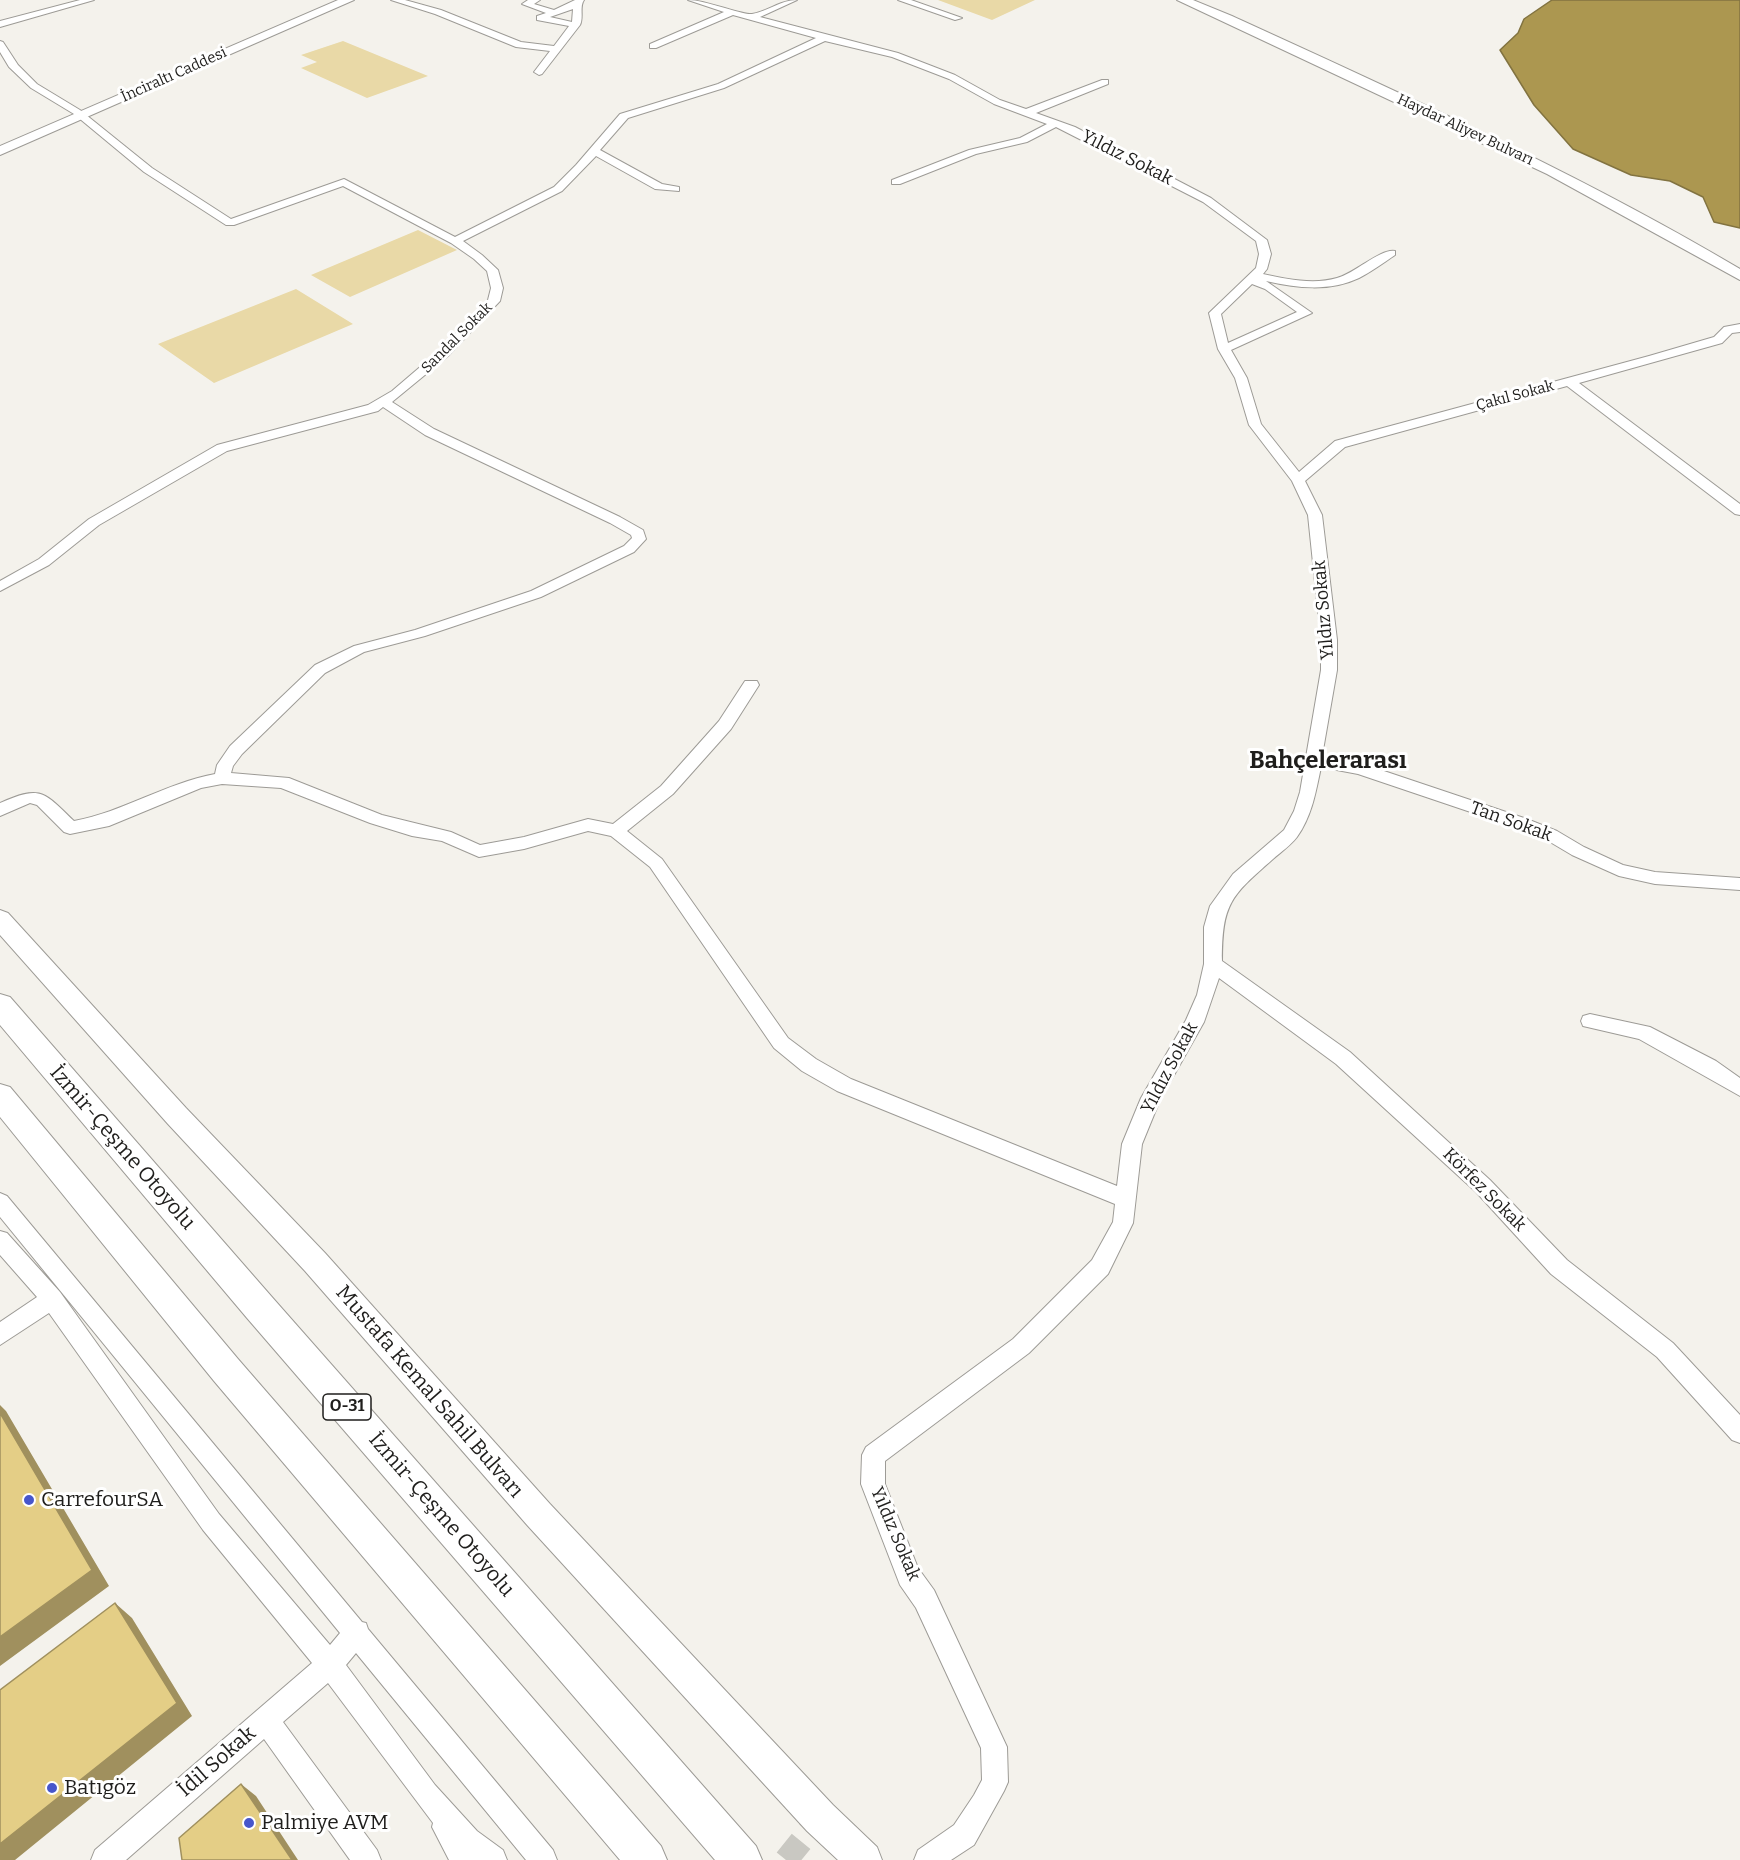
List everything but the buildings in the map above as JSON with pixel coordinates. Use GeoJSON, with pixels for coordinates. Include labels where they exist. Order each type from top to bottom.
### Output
{"type":"FeatureCollection","features":[{"type":"Feature","properties":{"kind":"highway","name":"İzmir-Çeşme Otoyolu"},"geometry":{"type":"LineString","coordinates":[[0,1005],[259,1307],[742,1860]]}},
{"type":"Feature","properties":{"kind":"highway"},"geometry":{"type":"LineString","coordinates":[[0,1096],[226,1370],[647,1860]]}},
{"type":"Feature","properties":{"kind":"highway"},"geometry":{"type":"LineString","coordinates":[[696,1806],[755,1860]]}},
{"type":"Feature","properties":{"kind":"main road","name":"İnciraltı Caddesi"},"geometry":{"type":"LineString","coordinates":[[0,151],[348,0]]}},
{"type":"Feature","properties":{"kind":"main road","name":"Haydar Aliyev Bulvarı"},"geometry":{"type":"LineString","coordinates":[[1183,0],[1228,18],[1496,143],[1633,214],[1740,275]]}},
{"type":"Feature","properties":{"kind":"main road","name":"Haydar Aliyev Bulvarı"},"geometry":{"type":"LineString","coordinates":[[1203,0],[1469,122],[1580,177],[1740,264]]}},
{"type":"Feature","properties":{"kind":"main road","name":"Mustafa Kemal Sahil Bulvarı"},"geometry":{"type":"LineString","coordinates":[[0,919],[177,1116],[315,1262],[538,1515],[820,1818],[864,1860]]}},
{"type":"Feature","properties":{"kind":"street"},"geometry":{"type":"LineString","coordinates":[[0,24],[90,0]]}},
{"type":"Feature","properties":{"kind":"street"},"geometry":{"type":"LineString","coordinates":[[396,0],[438,12],[519,45],[556,49]]}},
{"type":"Feature","properties":{"kind":"street"},"geometry":{"type":"LineString","coordinates":[[536,0],[526,4],[553,12]]}},
{"type":"Feature","properties":{"kind":"street","name":"Yıldız Sokak"},"geometry":{"type":"LineString","coordinates":[[692,0],[824,38],[895,55],[952,77],[997,102],[1056,123],[1175,182],[1207,200],[1249,230],[1261,240],[1265,254],[1261,269],[1215,313],[1224,349],[1241,378],[1255,424],[1298,480],[1315,515],[1329,640],[1329,670],[1316,760],[1302,811],[1290,834],[1239,879],[1219,906],[1213,927],[1213,964],[1206,995],[1195,1022],[1151,1098],[1132,1144],[1123,1223],[1100,1267],[1021,1346],[874,1455],[873,1484],[909,1576],[925,1599],[994,1747],[996,1782],[964,1835],[928,1860]]}},
{"type":"Feature","properties":{"kind":"street"},"geometry":{"type":"LineString","coordinates":[[752,17],[793,0]]}},
{"type":"Feature","properties":{"kind":"street"},"geometry":{"type":"LineString","coordinates":[[902,0],[958,18]]}},
{"type":"Feature","properties":{"kind":"street"},"geometry":{"type":"LineString","coordinates":[[539,72],[575,25],[579,16],[578,2],[540,18],[575,25]]}},
{"type":"Feature","properties":{"kind":"street"},"geometry":{"type":"LineString","coordinates":[[653,46],[731,12]]}},
{"type":"Feature","properties":{"kind":"street"},"geometry":{"type":"LineString","coordinates":[[454,241],[558,189],[573,178],[613,124],[624,116],[721,86],[824,38]]}},
{"type":"Feature","properties":{"kind":"street","name":"Sandal Sokak"},"geometry":{"type":"LineString","coordinates":[[0,44],[14,68],[34,86],[80,116],[148,170],[230,223],[344,182],[454,241],[492,270],[497,288],[494,302],[423,372],[385,402],[373,408],[222,448],[94,522],[44,562],[0,586]]}},
{"type":"Feature","properties":{"kind":"street"},"geometry":{"type":"LineString","coordinates":[[1026,113],[1105,82]]}},
{"type":"Feature","properties":{"kind":"street"},"geometry":{"type":"LineString","coordinates":[[896,182],[973,152],[1023,140],[1056,123]]}},
{"type":"Feature","properties":{"kind":"street"},"geometry":{"type":"LineString","coordinates":[[594,151],[659,187],[675,189]]}},
{"type":"Feature","properties":{"kind":"street"},"geometry":{"type":"LineString","coordinates":[[1251,277],[1291,283],[1320,284],[1353,277],[1391,252]]}},
{"type":"Feature","properties":{"kind":"street"},"geometry":{"type":"LineString","coordinates":[[1224,349],[1306,312],[1251,277]]}},
{"type":"Feature","properties":{"kind":"street","name":"Çakıl Sokak"},"geometry":{"type":"LineString","coordinates":[[1298,480],[1340,444],[1718,340],[1728,330],[1740,328]]}},
{"type":"Feature","properties":{"kind":"street"},"geometry":{"type":"LineString","coordinates":[[1568,381],[1740,511]]}},
{"type":"Feature","properties":{"kind":"street"},"geometry":{"type":"LineString","coordinates":[[222,778],[225,765],[236,750],[320,669],[359,649],[420,633],[536,594],[620,554],[634,546],[639,539],[638,533],[615,520],[434,435],[405,419],[385,402]]}},
{"type":"Feature","properties":{"kind":"street"},"geometry":{"type":"LineString","coordinates":[[616,831],[667,790],[725,725],[751,686]]}},
{"type":"Feature","properties":{"kind":"street","name":"Tan Sokak"},"geometry":{"type":"LineString","coordinates":[[1316,760],[1360,769],[1521,823],[1551,835],[1578,851],[1619,870],[1655,878],[1740,884]]}},
{"type":"Feature","properties":{"kind":"street"},"geometry":{"type":"LineString","coordinates":[[0,810],[29,797],[43,801],[70,828],[85,827],[103,822],[197,783],[222,778],[283,782],[376,819],[412,830],[445,836],[479,850],[524,843],[588,825],[616,831],[656,863],[781,1043],[809,1065],[844,1084],[1126,1199]]}},
{"type":"Feature","properties":{"kind":"street","name":"Körfez Sokak"},"geometry":{"type":"LineString","coordinates":[[1213,964],[1343,1058],[1483,1186],[1559,1267],[1665,1350],[1740,1432]]}},
{"type":"Feature","properties":{"kind":"street"},"geometry":{"type":"LineString","coordinates":[[1590,1021],[1643,1032],[1709,1067],[1740,1088]]}},
{"type":"Feature","properties":{"kind":"street"},"geometry":{"type":"LineString","coordinates":[[0,1202],[543,1860]]}},
{"type":"Feature","properties":{"kind":"street"},"geometry":{"type":"LineString","coordinates":[[0,1240],[51,1299],[211,1522],[330,1665],[426,1794],[467,1841],[493,1860]]}},
{"type":"Feature","properties":{"kind":"street"},"geometry":{"type":"LineString","coordinates":[[0,1335],[51,1299]]}},
{"type":"Feature","properties":{"kind":"street"},"geometry":{"type":"LineString","coordinates":[[330,1665],[357,1632]]}},
{"type":"Feature","properties":{"kind":"street","name":"İdil Sokak"},"geometry":{"type":"LineString","coordinates":[[105,1860],[330,1665]]}},
{"type":"Feature","properties":{"kind":"street"},"geometry":{"type":"LineString","coordinates":[[266,1720],[367,1860]]}},
{"type":"Feature","properties":{"kind":"street"},"geometry":{"type":"LineString","coordinates":[[426,1794],[464,1860]]}},
{"type":"Feature","properties":{"kind":"shaded area"},"geometry":{"type":"Polygon","coordinates":[[[938,0],[1035,0],[992,20],[938,0]]]}},
{"type":"Feature","properties":{"kind":"shaded area"},"geometry":{"type":"Polygon","coordinates":[[[1552,0],[1740,0],[1740,228],[1714,222],[1703,197],[1670,181],[1631,175],[1573,149],[1534,105],[1500,50],[1518,33],[1524,19],[1552,0]]]}},
{"type":"Feature","properties":{"kind":"shaded area"},"geometry":{"type":"Polygon","coordinates":[[[343,41],[428,76],[367,98],[301,68],[317,62],[301,55],[343,41]]]}},
{"type":"Feature","properties":{"kind":"shaded area"},"geometry":{"type":"Polygon","coordinates":[[[418,230],[457,250],[350,297],[311,275],[418,230]]]}},
{"type":"Feature","properties":{"kind":"shaded area"},"geometry":{"type":"Polygon","coordinates":[[[296,289],[353,324],[214,383],[158,344],[296,289]]]}},
{"type":"Feature","properties":{"kind":"tunnel"},"geometry":{"type":"LineString","coordinates":[[786,1860],[820,1818]]}},
{"type":"Feature","properties":{"kind":"place","name":"CarrefourSA"},"geometry":{"type":"Point","coordinates":[29,1500]}},
{"type":"Feature","properties":{"kind":"place","name":"Batıgöz"},"geometry":{"type":"Point","coordinates":[52,1788]}},
{"type":"Feature","properties":{"kind":"place","name":"Palmiye AVM"},"geometry":{"type":"Point","coordinates":[249,1823]}},
{"type":"Feature","properties":{"kind":"district","name":"Bahçelerarası"},"geometry":{"type":"Point","coordinates":[1328,761]}}]}
